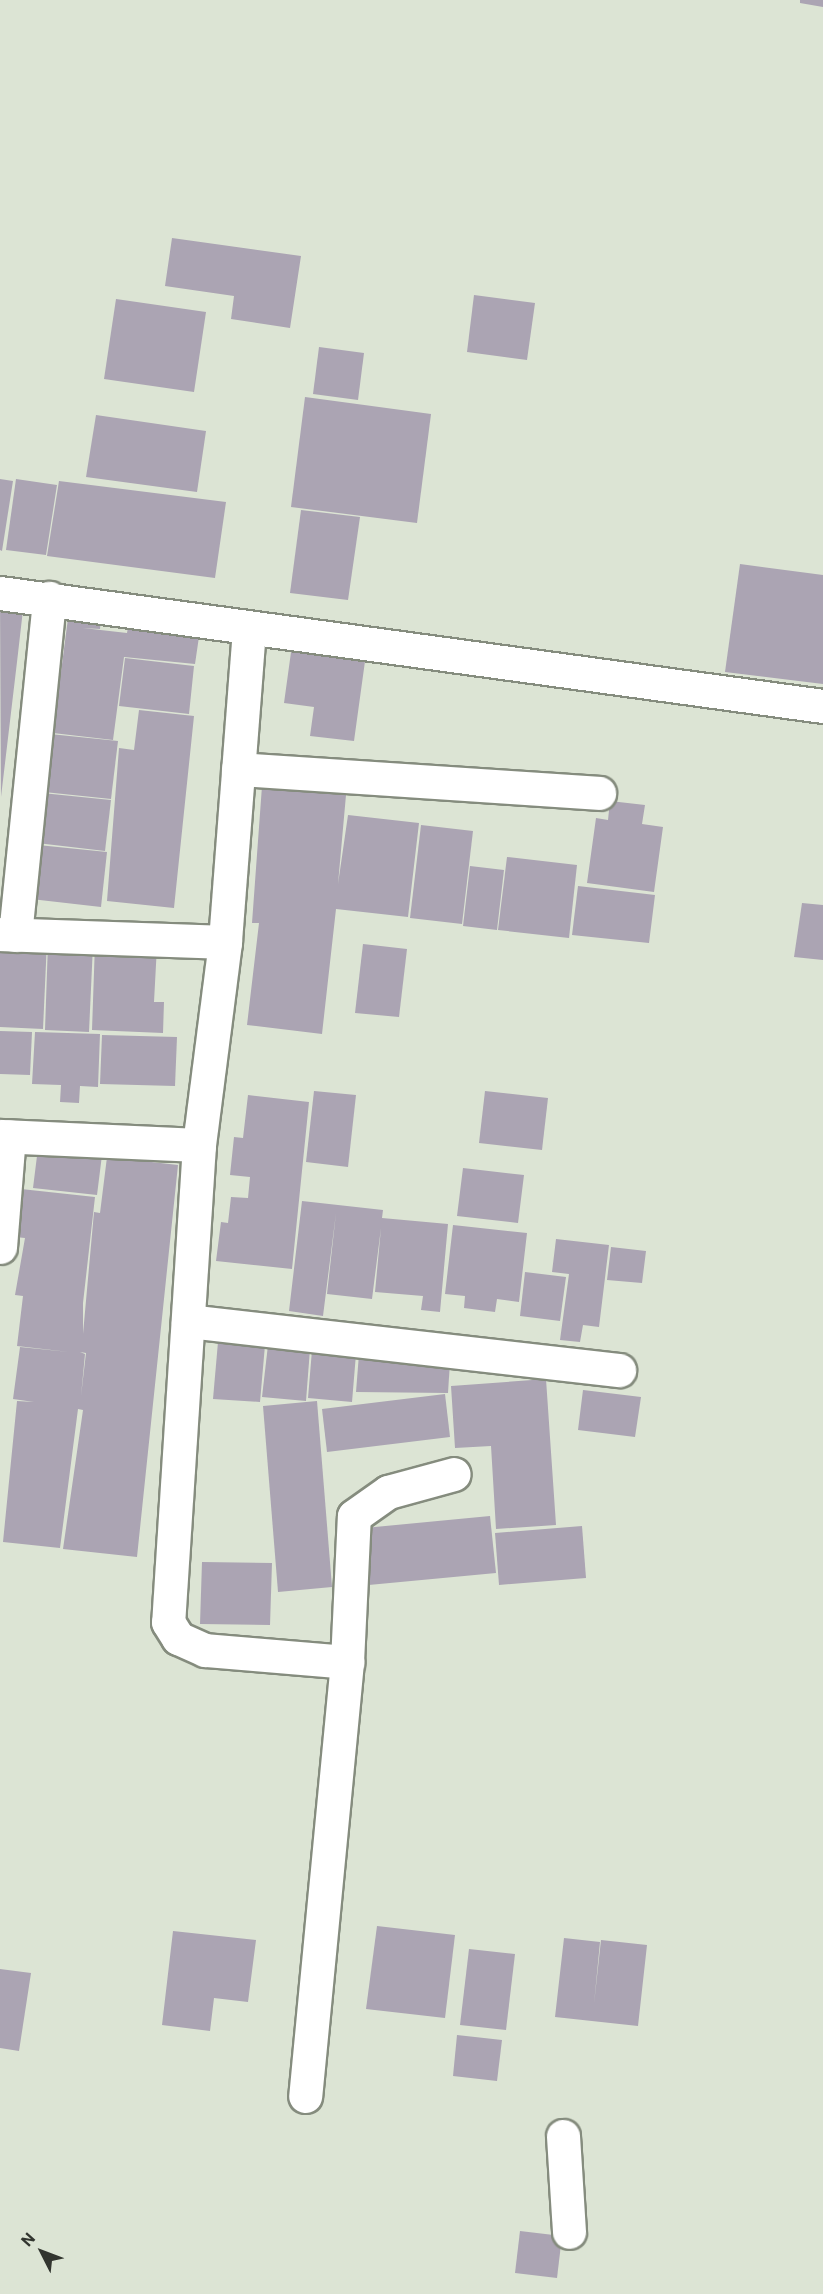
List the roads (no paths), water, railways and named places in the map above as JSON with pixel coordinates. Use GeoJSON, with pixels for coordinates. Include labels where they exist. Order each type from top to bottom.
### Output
{"type":"FeatureCollection","features":[{"type":"Feature","properties":{"kind":"street"},"geometry":{"type":"LineString","coordinates":[[0,593],[823,706]]}},
{"type":"Feature","properties":{"kind":"street"},"geometry":{"type":"LineString","coordinates":[[49,598],[8,935],[225,942]]}},
{"type":"Feature","properties":{"kind":"street"},"geometry":{"type":"LineString","coordinates":[[249,629],[225,942],[199,1145],[168,1622],[178,1638],[205,1650],[347,1662]]}},
{"type":"Feature","properties":{"kind":"street"},"geometry":{"type":"LineString","coordinates":[[238,769],[599,793]]}},
{"type":"Feature","properties":{"kind":"street"},"geometry":{"type":"LineString","coordinates":[[0,1247],[5,1136],[199,1145]]}},
{"type":"Feature","properties":{"kind":"street"},"geometry":{"type":"LineString","coordinates":[[188,1321],[619,1370]]}},
{"type":"Feature","properties":{"kind":"street"},"geometry":{"type":"LineString","coordinates":[[305,2097],[347,1662],[354,1516],[388,1492],[454,1474]]}},
{"type":"Feature","properties":{"kind":"street"},"geometry":{"type":"LineString","coordinates":[[563,2136],[569,2232]]}}]}
